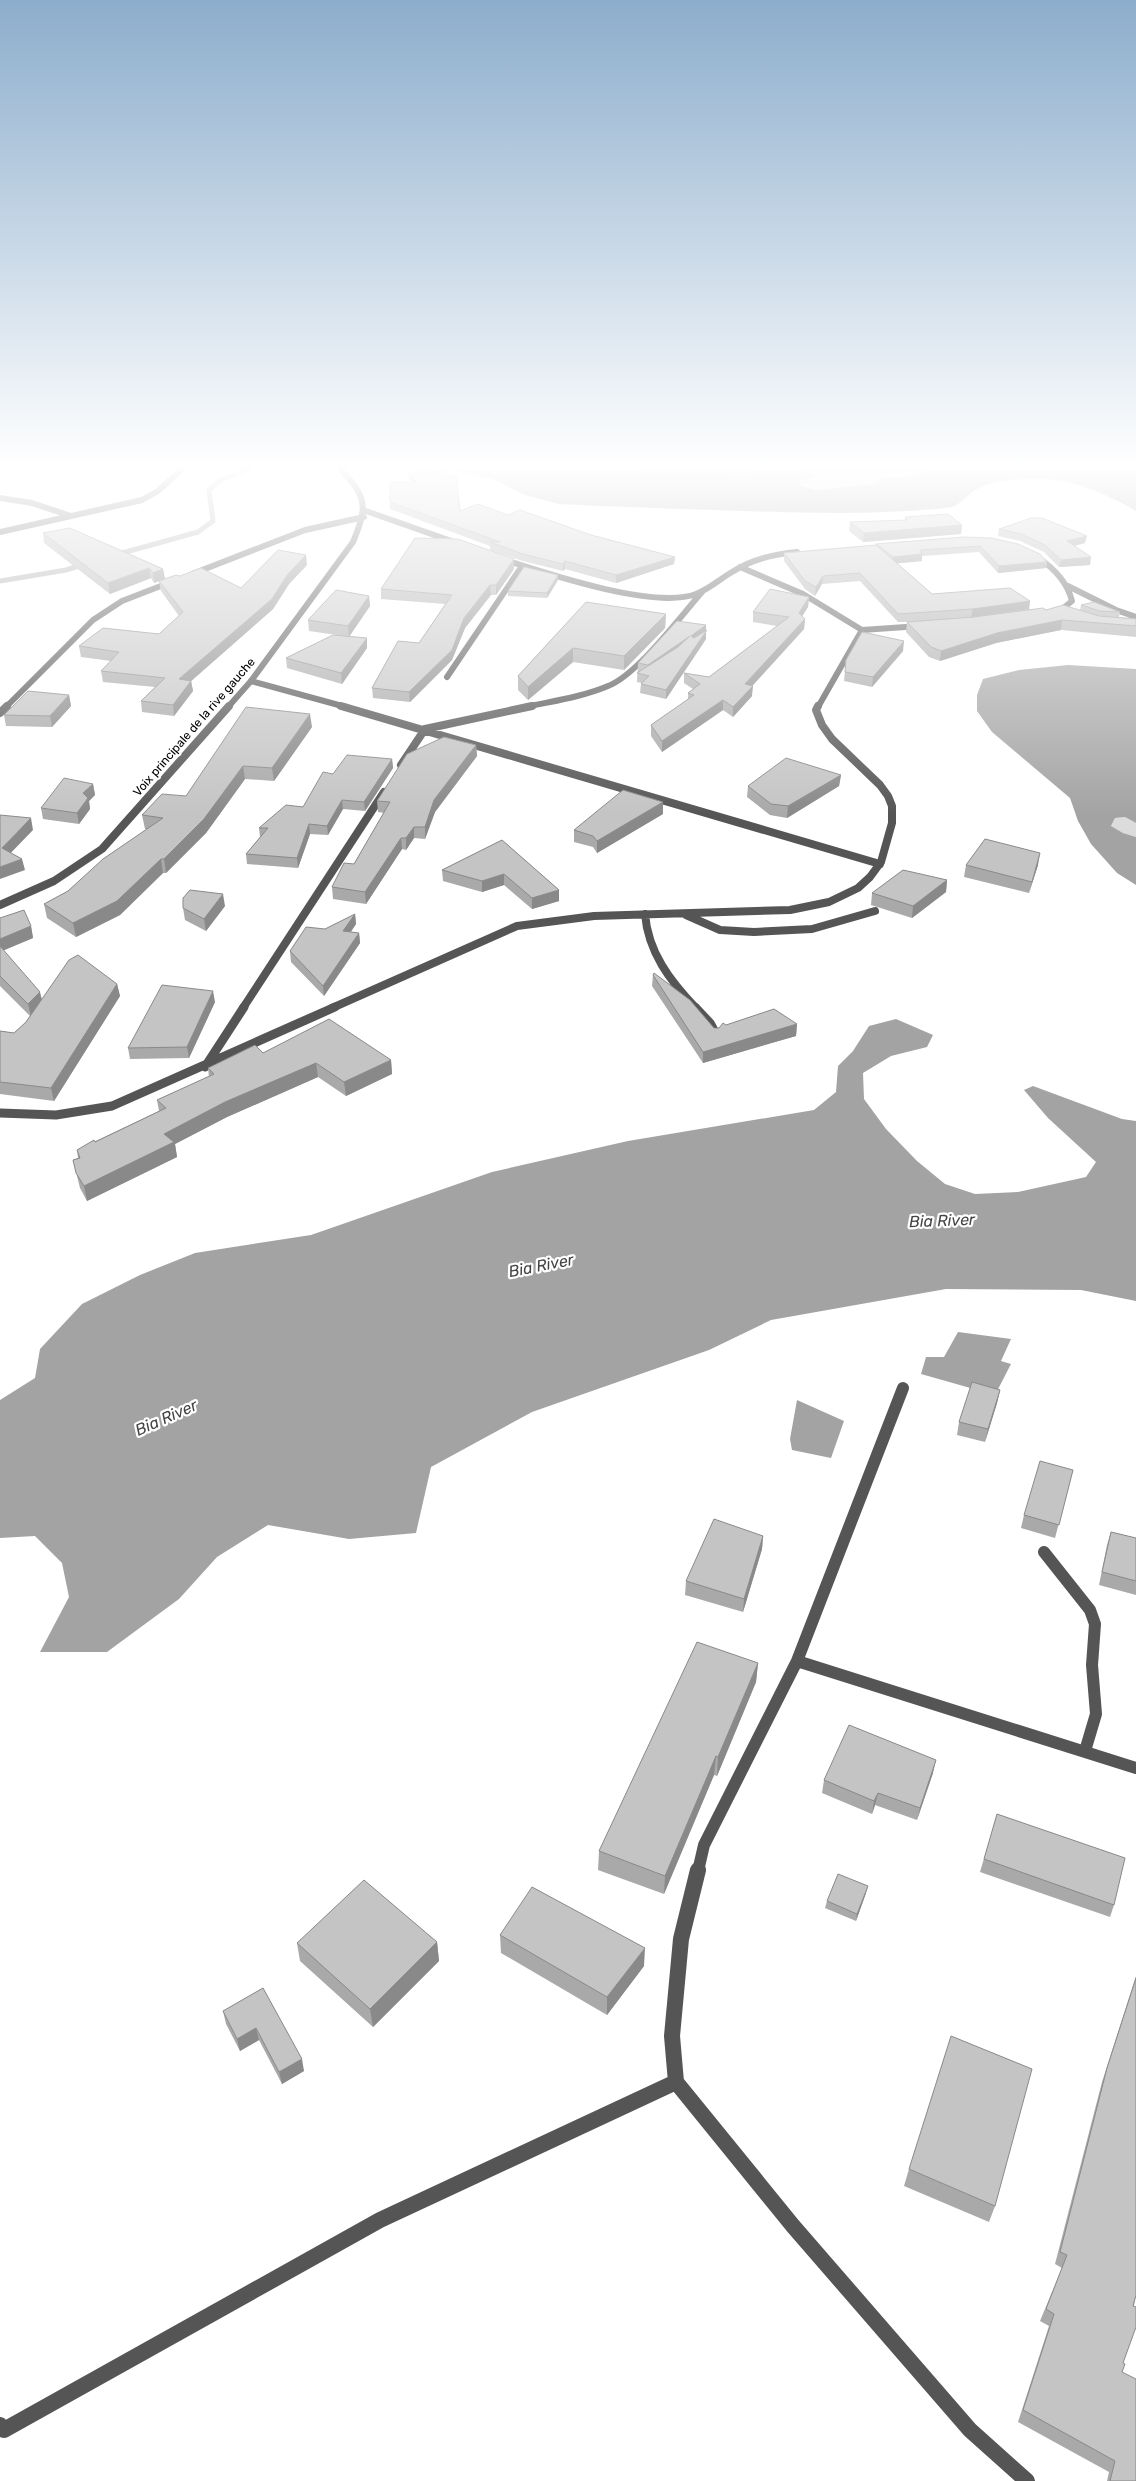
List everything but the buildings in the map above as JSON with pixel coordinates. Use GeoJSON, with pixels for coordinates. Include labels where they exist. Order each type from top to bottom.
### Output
{"type":"FeatureCollection","features":[{"type":"Feature","properties":{"kind":"street"},"geometry":{"type":"LineString","coordinates":[[0,713],[93,620],[122,601],[164,585]]}},
{"type":"Feature","properties":{"kind":"street","name":"Voix principale de la rive gauche"},"geometry":{"type":"LineString","coordinates":[[0,905],[39,891],[79,868],[102,848],[251,681],[322,585]]}},
{"type":"Feature","properties":{"kind":"street"},"geometry":{"type":"LineString","coordinates":[[447,676],[509,585]]}},
{"type":"Feature","properties":{"kind":"street"},"geometry":{"type":"LineString","coordinates":[[602,585],[637,593],[668,597],[689,596],[713,585]]}},
{"type":"Feature","properties":{"kind":"street"},"geometry":{"type":"LineString","coordinates":[[783,585],[843,616],[862,630],[926,625]]}},
{"type":"Feature","properties":{"kind":"street"},"geometry":{"type":"LineString","coordinates":[[1044,613],[1061,610],[1072,601],[1068,586]]}},
{"type":"Feature","properties":{"kind":"street"},"geometry":{"type":"LineString","coordinates":[[1068,586],[1116,610],[1136,617]]}},
{"type":"Feature","properties":{"kind":"street"},"geometry":{"type":"LineString","coordinates":[[398,770],[425,729],[573,697],[609,686],[630,672],[703,591]]}},
{"type":"Feature","properties":{"kind":"street"},"geometry":{"type":"LineString","coordinates":[[1061,610],[1069,613]]}},
{"type":"Feature","properties":{"kind":"street"},"geometry":{"type":"LineString","coordinates":[[0,1114],[30,1117],[80,1115],[112,1106],[204,1067],[517,926],[577,916],[757,912],[796,908],[828,902],[851,891],[869,878],[880,864],[894,821],[892,803],[882,788],[828,736],[819,722],[816,710],[862,630]]}},
{"type":"Feature","properties":{"kind":"street"},"geometry":{"type":"LineString","coordinates":[[251,681],[425,729],[880,864]]}},
{"type":"Feature","properties":{"kind":"street"},"geometry":{"type":"LineString","coordinates":[[204,1067],[388,786]]}},
{"type":"Feature","properties":{"kind":"street"},"geometry":{"type":"LineString","coordinates":[[682,914],[720,930],[754,932],[812,929],[874,911]]}},
{"type":"Feature","properties":{"kind":"street"},"geometry":{"type":"LineString","coordinates":[[645,914],[646,929],[662,968],[675,986],[710,1024],[716,1034]]}},
{"type":"Feature","properties":{"kind":"street"},"geometry":{"type":"LineString","coordinates":[[903,1388],[797,1661],[704,1846],[681,1939],[672,2036],[676,2082],[793,2226],[963,2423],[1027,2481]]}},
{"type":"Feature","properties":{"kind":"street"},"geometry":{"type":"LineString","coordinates":[[1044,1552],[1090,1610],[1095,1624],[1092,1665],[1096,1714],[1085,1751]]}},
{"type":"Feature","properties":{"kind":"street"},"geometry":{"type":"LineString","coordinates":[[797,1661],[1136,1768]]}},
{"type":"Feature","properties":{"kind":"street"},"geometry":{"type":"LineString","coordinates":[[0,2425],[4,2430],[380,2220],[676,2082]]}},
{"type":"Feature","properties":{"kind":"shaded area"},"geometry":{"type":"Polygon","coordinates":[[[1125,817],[1136,823],[1136,837],[1123,833],[1111,826],[1115,818],[1125,817]]]}},
{"type":"Feature","properties":{"kind":"water"},"geometry":{"type":"Polygon","coordinates":[[[1068,665],[1136,669],[1136,823],[1125,817],[1115,818],[1111,826],[1123,833],[1136,837],[1136,885],[1117,873],[1091,844],[1078,821],[1070,798],[992,732],[977,711],[977,695],[983,679],[1019,670],[1068,665]]]}},
{"type":"Feature","properties":{"kind":"water","name":"Bia River"},"geometry":{"type":"Polygon","coordinates":[[[896,1019],[933,1035],[927,1047],[891,1056],[863,1073],[864,1099],[886,1129],[917,1161],[945,1184],[975,1194],[1018,1192],[1086,1177],[1096,1162],[1048,1118],[1024,1090],[1033,1086],[1122,1119],[1136,1121],[1136,1301],[1081,1290],[946,1289],[771,1320],[709,1350],[532,1412],[431,1467],[416,1533],[349,1539],[268,1525],[217,1557],[179,1599],[107,1652],[40,1652],[69,1597],[62,1563],[35,1536],[0,1538],[0,1400],[35,1378],[40,1349],[82,1304],[140,1275],[195,1253],[311,1235],[492,1172],[628,1141],[814,1110],[836,1092],[838,1066],[853,1051],[869,1026],[896,1019]]]}},
{"type":"Feature","properties":{"kind":"water"},"geometry":{"type":"Polygon","coordinates":[[[958,1332],[1011,1339],[1001,1361],[1011,1364],[995,1395],[921,1374],[926,1357],[944,1357],[958,1332]]]}},
{"type":"Feature","properties":{"kind":"water"},"geometry":{"type":"Polygon","coordinates":[[[797,1400],[844,1421],[831,1458],[792,1450],[790,1439],[797,1400]]]}}]}
